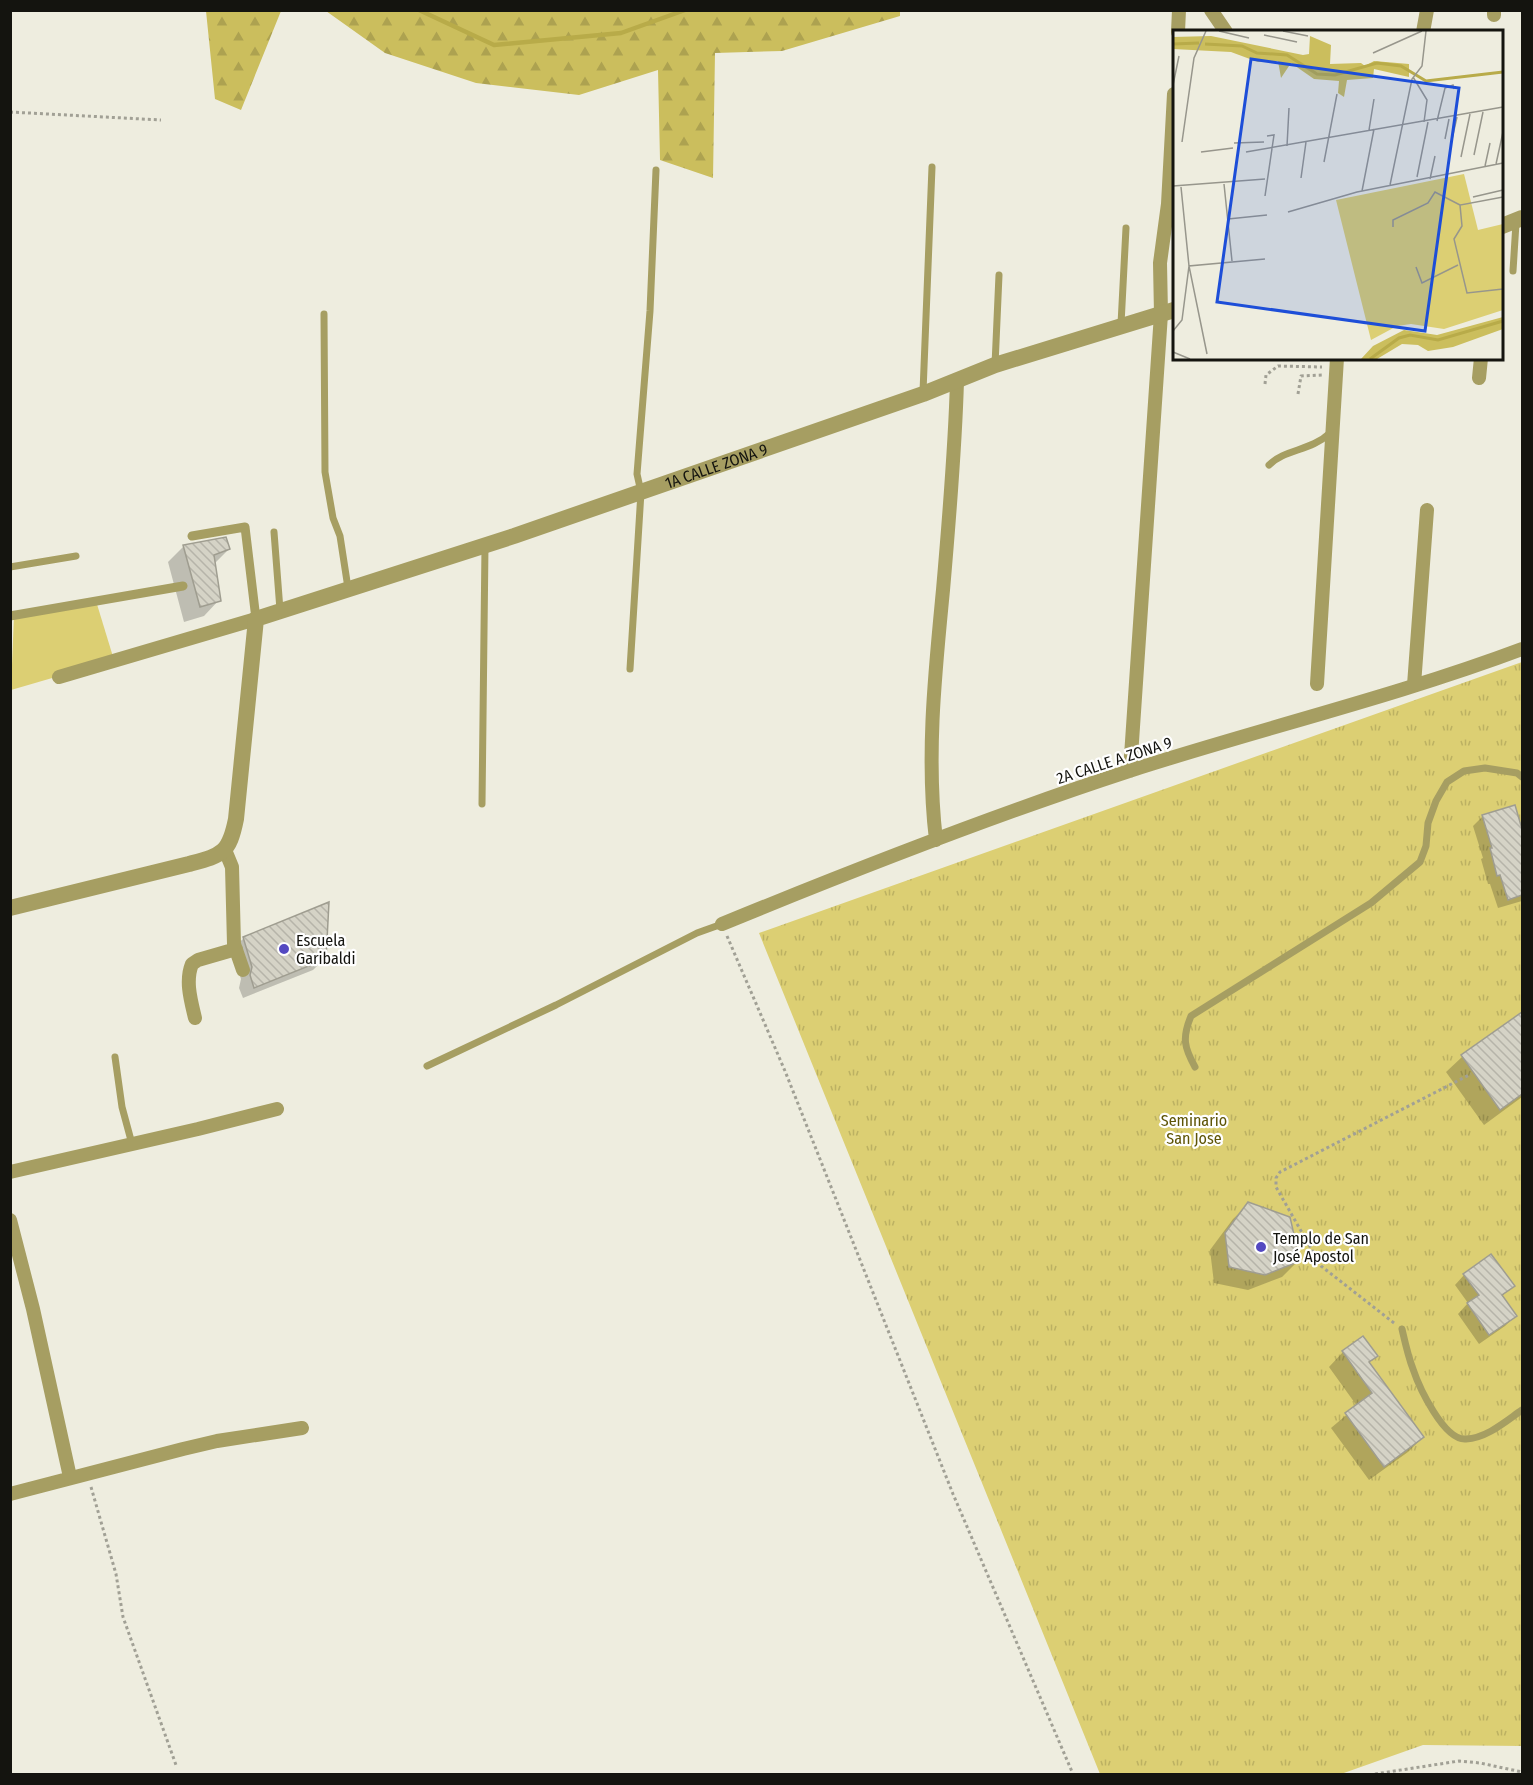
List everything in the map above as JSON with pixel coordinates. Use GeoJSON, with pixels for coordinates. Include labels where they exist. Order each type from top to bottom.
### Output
{"type":"FeatureCollection","features":[{"type":"Feature","properties":{"kind":"street"},"geometry":{"type":"LineString","coordinates":[[1178,30],[1179,10]]}},
{"type":"Feature","properties":{"kind":"street"},"geometry":{"type":"LineString","coordinates":[[1211,10],[1225,30]]}},
{"type":"Feature","properties":{"kind":"street"},"geometry":{"type":"LineString","coordinates":[[1423,30],[1427,10]]}},
{"type":"Feature","properties":{"kind":"street"},"geometry":{"type":"LineString","coordinates":[[1130,771],[1168,312],[1160,263],[1168,204],[1173,112]]}},
{"type":"Feature","properties":{"kind":"street","name":"1A CALLE ZONA 9"},"geometry":{"type":"LineString","coordinates":[[256,618],[485,546],[923,394],[994,365],[1168,312]]}},
{"type":"Feature","properties":{"kind":"street"},"geometry":{"type":"LineString","coordinates":[[1479,378],[1481,360]]}},
{"type":"Feature","properties":{"kind":"street"},"geometry":{"type":"LineString","coordinates":[[1317,684],[1336,367]]}},
{"type":"Feature","properties":{"kind":"street"},"geometry":{"type":"LineString","coordinates":[[936,840],[931,802],[932,748],[937,647],[956,435],[957,381]]}},
{"type":"Feature","properties":{"kind":"street"},"geometry":{"type":"LineString","coordinates":[[1414,685],[1427,510]]}},
{"type":"Feature","properties":{"kind":"street"},"geometry":{"type":"LineString","coordinates":[[10,908],[208,859],[225,850],[229,843],[236,819],[256,618],[245,527],[192,536]]}},
{"type":"Feature","properties":{"kind":"street"},"geometry":{"type":"LineString","coordinates":[[10,616],[183,586]]}},
{"type":"Feature","properties":{"kind":"street"},"geometry":{"type":"LineString","coordinates":[[59,677],[256,618]]}},
{"type":"Feature","properties":{"kind":"street","name":"2A CALLE A ZONA 9"},"geometry":{"type":"LineString","coordinates":[[723,924],[840,876],[1130,771],[1414,685],[1522,649]]}},
{"type":"Feature","properties":{"kind":"street"},"geometry":{"type":"LineString","coordinates":[[225,850],[232,867],[233,937],[243,970]]}},
{"type":"Feature","properties":{"kind":"street"},"geometry":{"type":"LineString","coordinates":[[195,1018],[189,986],[192,964],[198,960],[236,949]]}},
{"type":"Feature","properties":{"kind":"street"},"geometry":{"type":"LineString","coordinates":[[10,1172],[277,1109]]}},
{"type":"Feature","properties":{"kind":"street"},"geometry":{"type":"LineString","coordinates":[[10,1220],[33,1309],[70,1477]]}},
{"type":"Feature","properties":{"kind":"street"},"geometry":{"type":"LineString","coordinates":[[10,1494],[70,1477],[217,1442],[302,1428]]}},
{"type":"Feature","properties":{"kind":"lane"},"geometry":{"type":"LineString","coordinates":[[923,394],[932,167]]}},
{"type":"Feature","properties":{"kind":"lane"},"geometry":{"type":"LineString","coordinates":[[630,669],[640,492],[637,474],[650,312],[656,170]]}},
{"type":"Feature","properties":{"kind":"lane"},"geometry":{"type":"LineString","coordinates":[[1513,271],[1514,221]]}},
{"type":"Feature","properties":{"kind":"lane"},"geometry":{"type":"LineString","coordinates":[[1121,325],[1126,228]]}},
{"type":"Feature","properties":{"kind":"lane"},"geometry":{"type":"LineString","coordinates":[[994,365],[999,275]]}},
{"type":"Feature","properties":{"kind":"lane"},"geometry":{"type":"LineString","coordinates":[[324,314],[325,472],[333,518],[340,536],[348,590]]}},
{"type":"Feature","properties":{"kind":"lane"},"geometry":{"type":"LineString","coordinates":[[1269,465],[1282,457],[1311,447],[1332,431]]}},
{"type":"Feature","properties":{"kind":"lane"},"geometry":{"type":"LineString","coordinates":[[274,532],[280,611]]}},
{"type":"Feature","properties":{"kind":"lane"},"geometry":{"type":"LineString","coordinates":[[483,804],[485,546]]}},
{"type":"Feature","properties":{"kind":"lane"},"geometry":{"type":"LineString","coordinates":[[10,567],[76,556]]}},
{"type":"Feature","properties":{"kind":"lane"},"geometry":{"type":"LineString","coordinates":[[1195,1067],[1185,1049],[1186,1028],[1191,1016],[1371,903],[1420,862],[1426,846],[1428,823],[1436,801],[1447,782],[1464,771],[1485,768],[1517,773],[1522,777]]}},
{"type":"Feature","properties":{"kind":"lane"},"geometry":{"type":"LineString","coordinates":[[427,1066],[556,1005],[697,933],[723,924]]}},
{"type":"Feature","properties":{"kind":"lane"},"geometry":{"type":"LineString","coordinates":[[115,1057],[122,1107],[132,1144]]}},
{"type":"Feature","properties":{"kind":"lane"},"geometry":{"type":"LineString","coordinates":[[1402,1329],[1413,1370],[1439,1420],[1450,1434],[1463,1440],[1477,1437],[1522,1410]]}},
{"type":"Feature","properties":{"kind":"path"},"geometry":{"type":"LineString","coordinates":[[10,112],[161,120]]}},
{"type":"Feature","properties":{"kind":"path"},"geometry":{"type":"LineString","coordinates":[[1265,384],[1266,375],[1278,366],[1336,367]]}},
{"type":"Feature","properties":{"kind":"path"},"geometry":{"type":"LineString","coordinates":[[1298,394],[1301,376],[1336,367]]}},
{"type":"Feature","properties":{"kind":"path"},"geometry":{"type":"LineString","coordinates":[[723,924],[953,1494],[1073,1774]]}},
{"type":"Feature","properties":{"kind":"path"},"geometry":{"type":"LineString","coordinates":[[1402,1329],[1321,1266],[1276,1187],[1276,1178],[1280,1172],[1471,1074]]}},
{"type":"Feature","properties":{"kind":"path"},"geometry":{"type":"LineString","coordinates":[[87,1474],[116,1574],[123,1617],[176,1765]]}},
{"type":"Feature","properties":{"kind":"path"},"geometry":{"type":"LineString","coordinates":[[1375,1774],[1459,1761],[1522,1772]]}},
{"type":"Feature","properties":{"kind":"green space"},"geometry":{"type":"Polygon","coordinates":[[[206,11],[281,11],[241,110],[215,99],[206,11]]]}},
{"type":"Feature","properties":{"kind":"green space"},"geometry":{"type":"Polygon","coordinates":[[[326,11],[900,11],[900,16],[782,51],[715,53],[713,178],[660,160],[658,70],[579,95],[476,83],[385,53],[326,11]]]}},
{"type":"Feature","properties":{"kind":"green space"},"geometry":{"type":"Polygon","coordinates":[[[96,601],[114,660],[11,690],[14,615],[96,601]]]}},
{"type":"Feature","properties":{"kind":"green space","name":"Seminario San Jose"},"geometry":{"type":"Polygon","coordinates":[[[1522,662],[1522,1746],[1423,1745],[1341,1774],[1100,1774],[759,933],[1522,662]]]}},
{"type":"Feature","properties":{"kind":"building"},"geometry":{"type":"Polygon","coordinates":[[[226,537],[230,549],[214,555],[221,601],[200,607],[183,545],[226,537]]]}},
{"type":"Feature","properties":{"kind":"building"},"geometry":{"type":"Polygon","coordinates":[[[1515,805],[1522,829],[1522,895],[1508,900],[1500,875],[1497,876],[1490,848],[1492,848],[1482,815],[1515,805]]]}},
{"type":"Feature","properties":{"kind":"building","name":"Escuela Garibaldi"},"geometry":{"type":"Polygon","coordinates":[[[329,902],[326,959],[254,988],[250,975],[252,967],[243,937],[329,902]]]}},
{"type":"Feature","properties":{"kind":"building"},"geometry":{"type":"Polygon","coordinates":[[[1522,1012],[1522,1094],[1500,1110],[1461,1055],[1522,1012]]]}},
{"type":"Feature","properties":{"kind":"building","name":"Templo de San José Apostol"},"geometry":{"type":"Polygon","coordinates":[[[1248,1202],[1290,1217],[1300,1261],[1265,1275],[1229,1267],[1225,1233],[1248,1202]]]}},
{"type":"Feature","properties":{"kind":"building"},"geometry":{"type":"Polygon","coordinates":[[[1491,1254],[1515,1286],[1502,1295],[1517,1316],[1489,1335],[1467,1303],[1479,1295],[1463,1274],[1491,1254]]]}},
{"type":"Feature","properties":{"kind":"building"},"geometry":{"type":"Polygon","coordinates":[[[1363,1336],[1378,1356],[1369,1362],[1424,1437],[1384,1467],[1345,1413],[1372,1393],[1342,1351],[1363,1336]]]}},
{"type":"Feature","properties":{"kind":"waterway"},"geometry":{"type":"LineString","coordinates":[[419,10],[494,45],[621,33],[685,10]]}},
{"type":"Feature","properties":{"kind":"place","name":"Escuela Garibaldi"},"geometry":{"type":"Point","coordinates":[284,949]}},
{"type":"Feature","properties":{"kind":"place","name":"Templo de San José Apostol"},"geometry":{"type":"Point","coordinates":[1261,1247]}}]}
